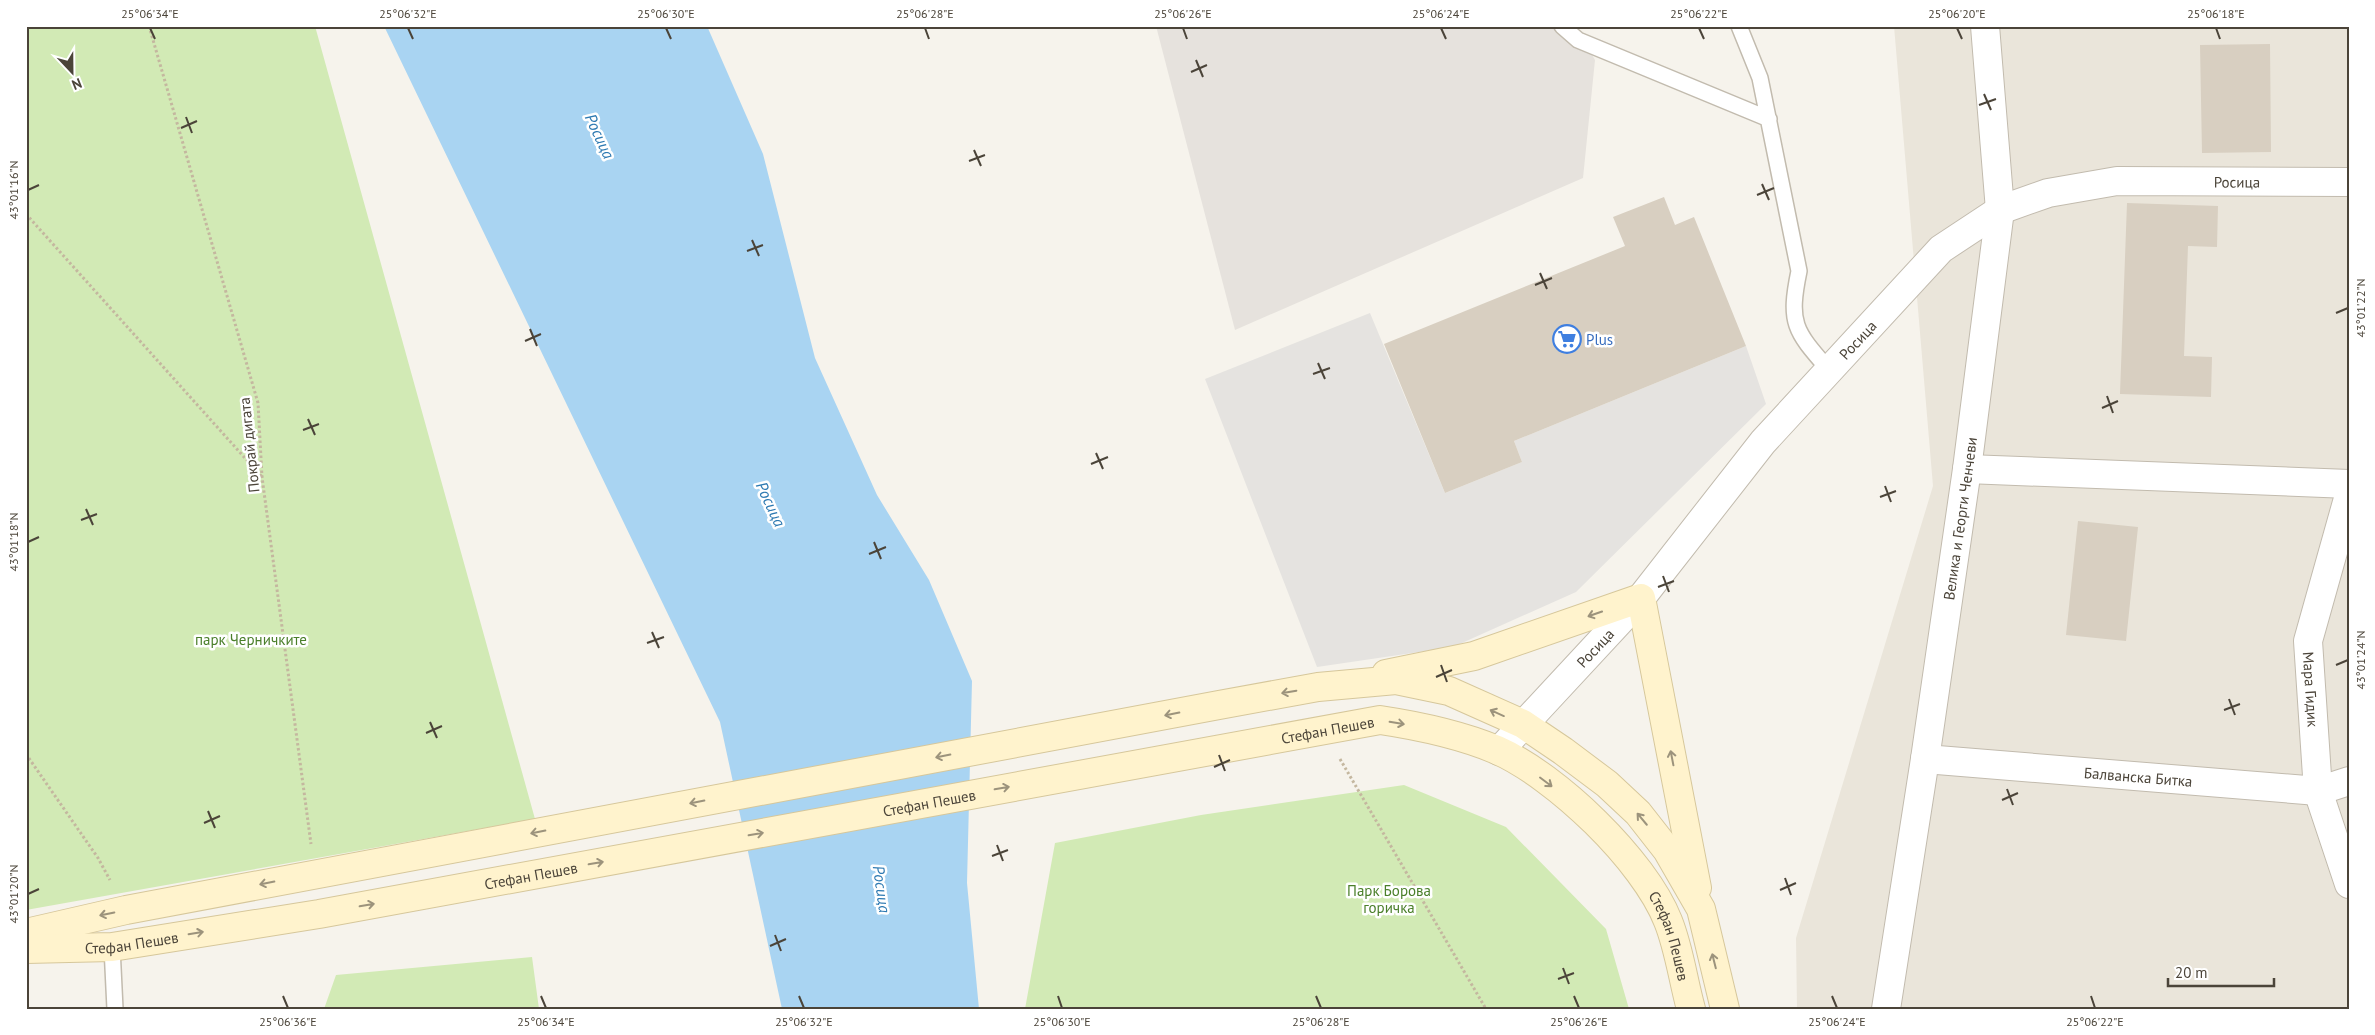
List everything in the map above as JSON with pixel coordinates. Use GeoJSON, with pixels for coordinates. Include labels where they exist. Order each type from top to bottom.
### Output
{"type":"FeatureCollection","features":[{"type":"Feature","properties":{"kind":"street","name":"Велика и Георги Ченчеви"},"geometry":{"type":"LineString","coordinates":[[1886,1009],[1967,469],[2000,210],[1985,26]]}},
{"type":"Feature","properties":{"kind":"street","name":"Росица"},"geometry":{"type":"LineString","coordinates":[[1499,752],[1522,724],[1641,598],[1763,442],[1941,248],[2000,210],[2048,194],[2117,181],[2349,182]]}},
{"type":"Feature","properties":{"kind":"street"},"geometry":{"type":"LineString","coordinates":[[1967,469],[2349,484]]}},
{"type":"Feature","properties":{"kind":"street","name":"Мара Гидик"},"geometry":{"type":"LineString","coordinates":[[2349,495],[2308,642],[2318,790],[2349,884]]}},
{"type":"Feature","properties":{"kind":"street"},"geometry":{"type":"LineString","coordinates":[[1318,687],[1474,656],[1641,598],[1701,909],[1725,1009]]}},
{"type":"Feature","properties":{"kind":"street"},"geometry":{"type":"LineString","coordinates":[[1318,687],[1396,680],[1449,691],[1522,724],[1564,751],[1607,784],[1638,813],[1667,850],[1701,909]]}},
{"type":"Feature","properties":{"kind":"street","name":"Стефан Пешев"},"geometry":{"type":"LineString","coordinates":[[26,934],[126,910],[314,874],[1318,687]]}},
{"type":"Feature","properties":{"kind":"street","name":"Стефан Пешев"},"geometry":{"type":"LineString","coordinates":[[26,949],[112,947],[320,914],[1322,729],[1380,720],[1430,728],[1470,739],[1499,752],[1532,771],[1567,798],[1601,829],[1635,865],[1652,888],[1669,922],[1690,1009]]}},
{"type":"Feature","properties":{"kind":"street","name":"Балванска Битка"},"geometry":{"type":"LineString","coordinates":[[1925,759],[2318,790],[2349,781]]}},
{"type":"Feature","properties":{"kind":"lane"},"geometry":{"type":"LineString","coordinates":[[1562,26],[1578,40],[1769,119]]}},
{"type":"Feature","properties":{"kind":"lane"},"geometry":{"type":"LineString","coordinates":[[1739,26],[1760,78],[1799,270],[1794,294],[1793,318],[1804,342],[1829,370]]}},
{"type":"Feature","properties":{"kind":"lane"},"geometry":{"type":"LineString","coordinates":[[112,947],[115,1009]]}},
{"type":"Feature","properties":{"kind":"path","name":"Покрай дигата"},"geometry":{"type":"LineString","coordinates":[[148,26],[258,403],[262,477],[314,874]]}},
{"type":"Feature","properties":{"kind":"path"},"geometry":{"type":"LineString","coordinates":[[26,214],[262,477]]}},
{"type":"Feature","properties":{"kind":"path"},"geometry":{"type":"LineString","coordinates":[[1322,729],[1486,1009]]}},
{"type":"Feature","properties":{"kind":"path"},"geometry":{"type":"LineString","coordinates":[[26,754],[98,858],[126,910]]}},
{"type":"Feature","properties":{"kind":"shaded area"},"geometry":{"type":"Polygon","coordinates":[[[1156,26],[1576,26],[1595,60],[1583,178],[1235,330],[1156,26]]]}},
{"type":"Feature","properties":{"kind":"shaded area"},"geometry":{"type":"Polygon","coordinates":[[[1894,26],[2349,26],[2349,1009],[1797,1009],[1796,938],[1933,486],[1894,26]]]}},
{"type":"Feature","properties":{"kind":"shaded area"},"geometry":{"type":"Polygon","coordinates":[[[1370,313],[1445,493],[1522,462],[1514,441],[1746,346],[1766,404],[1576,592],[1453,647],[1317,667],[1205,379],[1370,313]]]}},
{"type":"Feature","properties":{"kind":"green space","name":"парк Черничките"},"geometry":{"type":"Polygon","coordinates":[[[26,26],[315,26],[535,819],[26,910],[26,26]]]}},
{"type":"Feature","properties":{"kind":"green space","name":"Парк Борова горичка"},"geometry":{"type":"Polygon","coordinates":[[[1404,785],[1506,827],[1606,929],[1629,1009],[1025,1009],[1055,843],[1201,815],[1404,785]]]}},
{"type":"Feature","properties":{"kind":"green space"},"geometry":{"type":"Polygon","coordinates":[[[532,957],[539,1009],[324,1009],[336,975],[532,957]]]}},
{"type":"Feature","properties":{"kind":"water"},"geometry":{"type":"Polygon","coordinates":[[[384,26],[707,26],[763,154],[815,358],[877,495],[929,580],[972,681],[967,883],[979,1009],[782,1009],[720,722],[384,26]]]}},
{"type":"Feature","properties":{"kind":"building"},"geometry":{"type":"Polygon","coordinates":[[[2270,44],[2271,152],[2202,153],[2200,45],[2270,44]]]}},
{"type":"Feature","properties":{"kind":"building"},"geometry":{"type":"Polygon","coordinates":[[[1664,197],[1675,225],[1694,217],[1746,346],[1514,441],[1522,462],[1445,493],[1384,344],[1625,246],[1613,217],[1664,197]]]}},
{"type":"Feature","properties":{"kind":"building"},"geometry":{"type":"Polygon","coordinates":[[[2127,203],[2218,206],[2217,247],[2188,246],[2184,356],[2212,357],[2211,397],[2120,394],[2127,203]]]}},
{"type":"Feature","properties":{"kind":"building"},"geometry":{"type":"Polygon","coordinates":[[[2078,521],[2138,527],[2126,641],[2066,635],[2078,521]]]}},
{"type":"Feature","properties":{"kind":"place","name":"Plus"},"geometry":{"type":"Point","coordinates":[1567,339]}}]}
